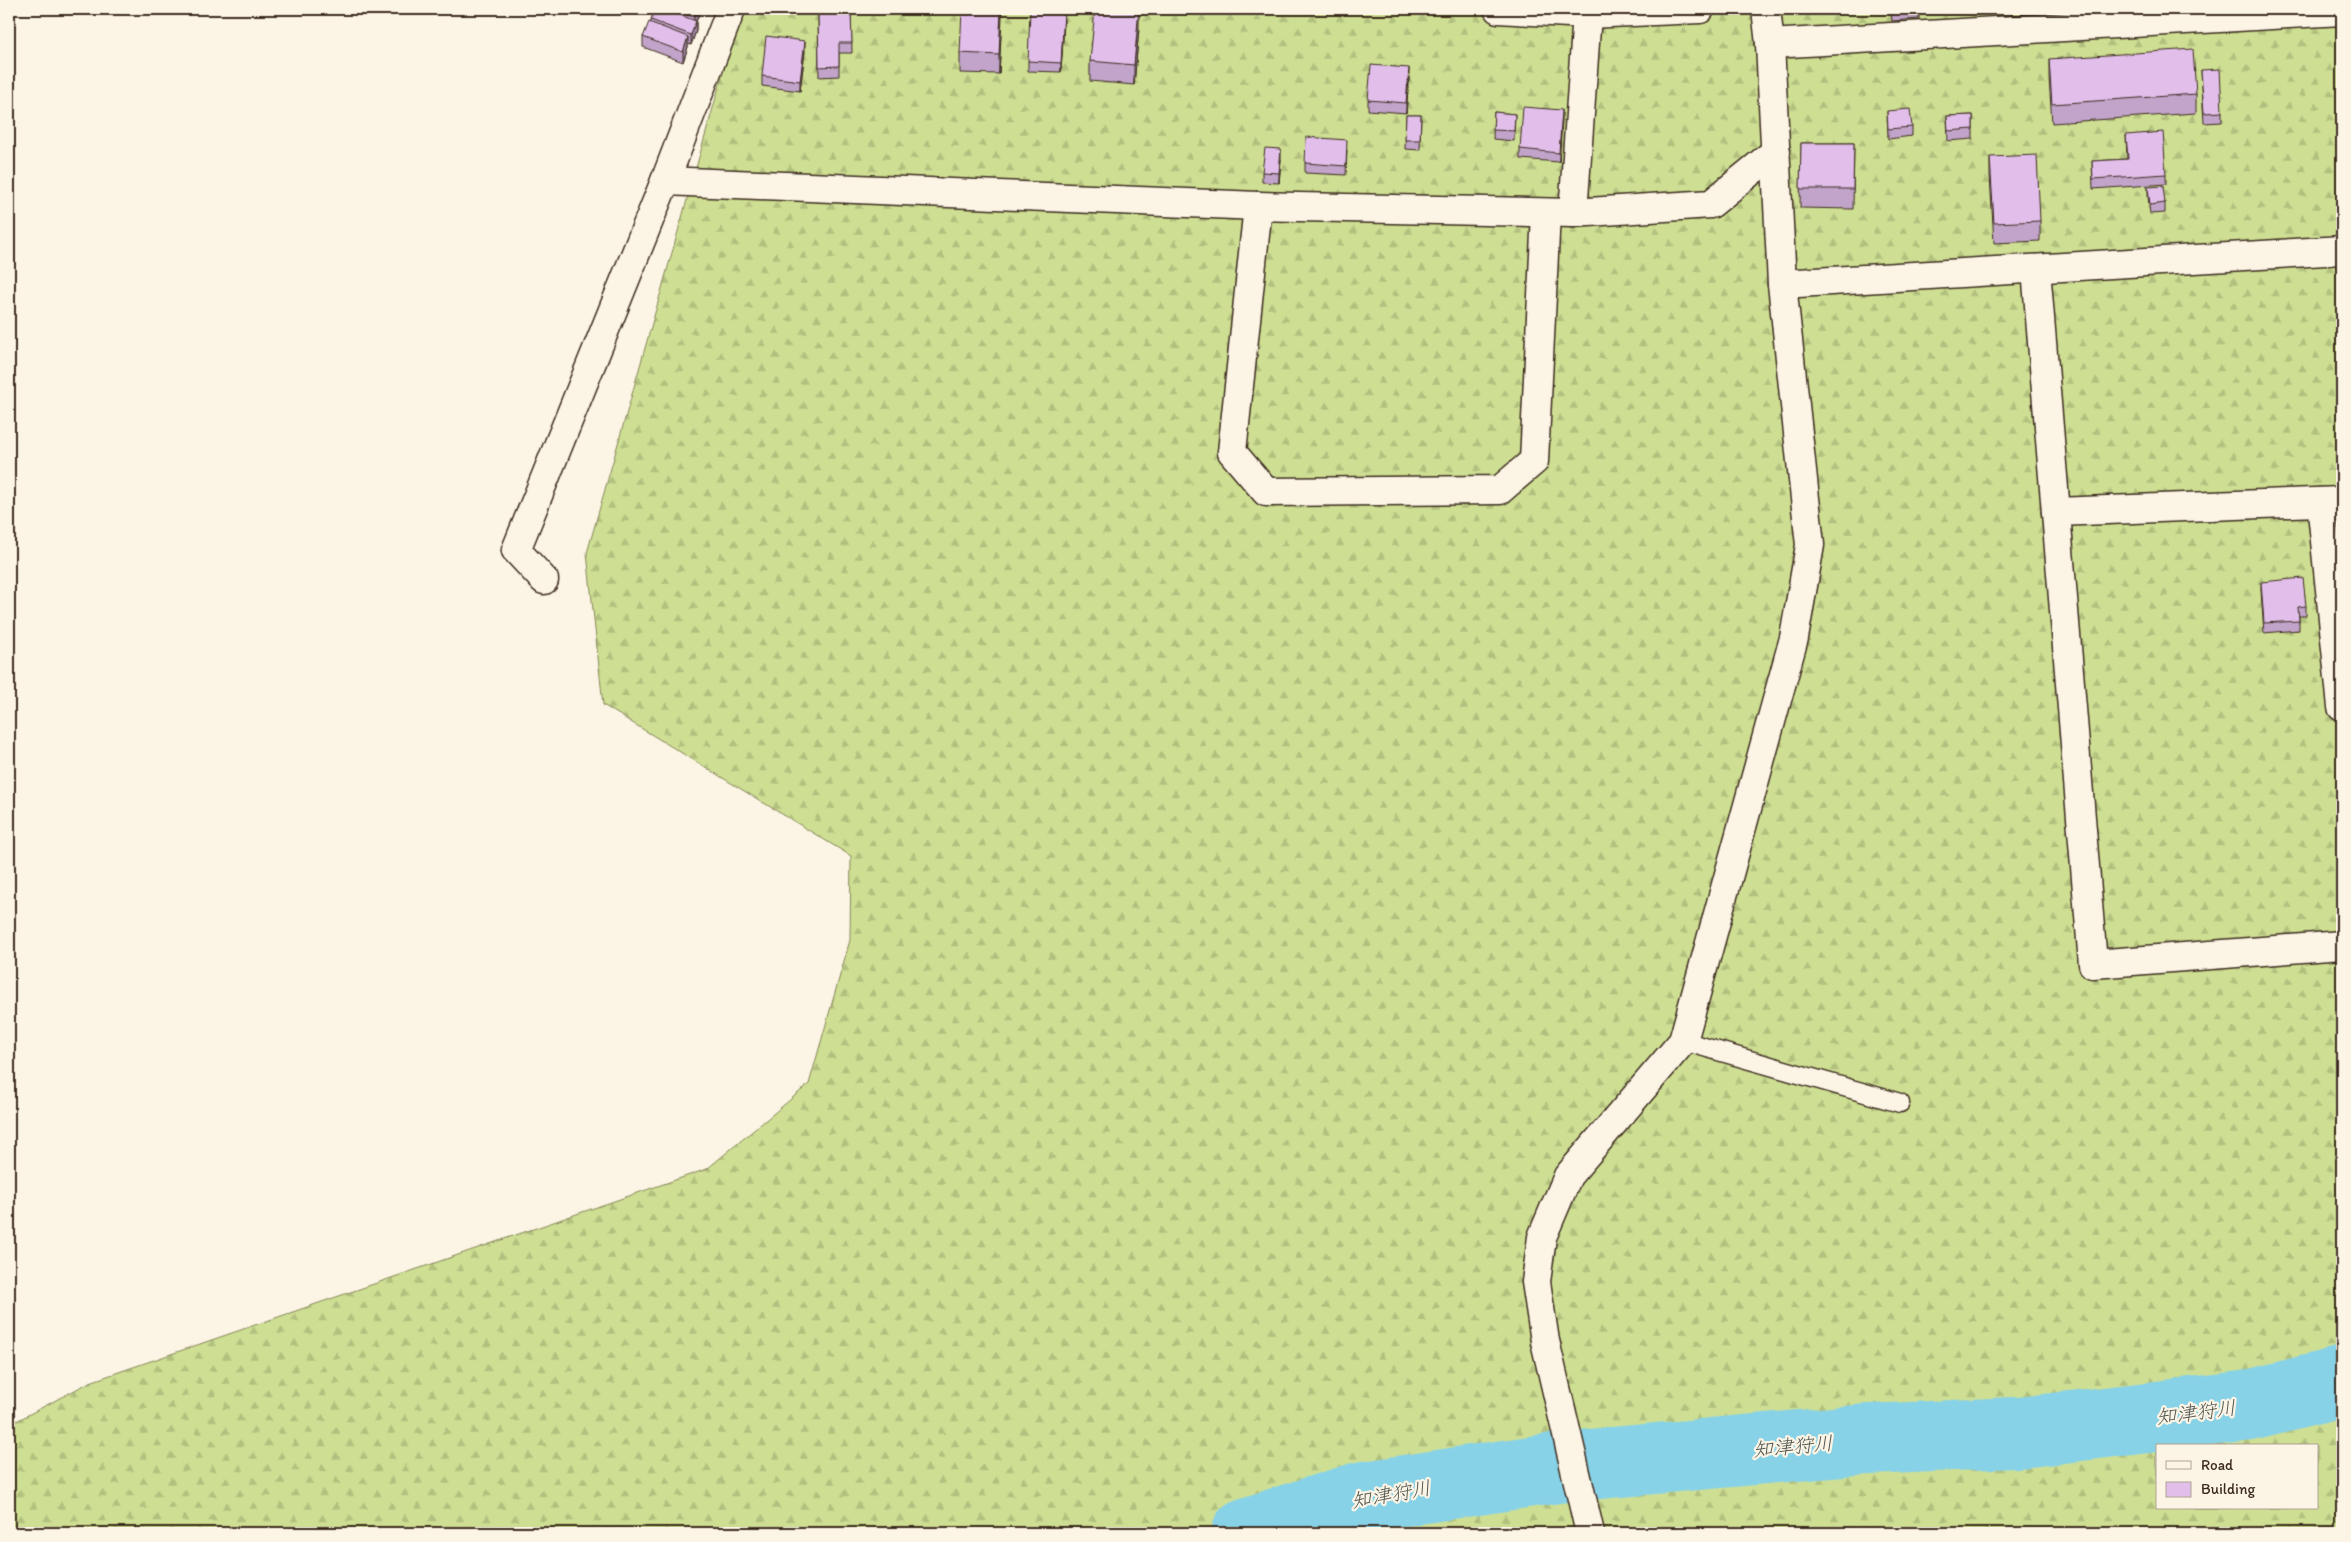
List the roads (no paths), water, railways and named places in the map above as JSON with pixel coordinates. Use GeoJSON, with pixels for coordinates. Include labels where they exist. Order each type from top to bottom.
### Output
{"type":"FeatureCollection","features":[{"type":"Feature","properties":{"kind":"street"},"geometry":{"type":"LineString","coordinates":[[544,580],[516,550],[665,181],[731,9]]}},
{"type":"Feature","properties":{"kind":"street"},"geometry":{"type":"LineString","coordinates":[[1498,9],[1588,14],[1700,9]]}},
{"type":"Feature","properties":{"kind":"street"},"geometry":{"type":"LineString","coordinates":[[1590,1533],[1545,1341],[1536,1282],[1542,1237],[1568,1176],[1683,1041],[1794,638],[1810,545],[1782,284],[1770,44],[1766,9]]}},
{"type":"Feature","properties":{"kind":"street"},"geometry":{"type":"LineString","coordinates":[[1770,44],[2342,11]]}},
{"type":"Feature","properties":{"kind":"street"},"geometry":{"type":"LineString","coordinates":[[1258,206],[1232,452],[1266,492],[1500,490],[1534,461],[1559,213],[1588,14]]}},
{"type":"Feature","properties":{"kind":"street"},"geometry":{"type":"LineString","coordinates":[[665,181],[1258,206],[1559,213],[1711,204],[1776,151]]}},
{"type":"Feature","properties":{"kind":"street"},"geometry":{"type":"LineString","coordinates":[[1782,284],[2342,250]]}},
{"type":"Feature","properties":{"kind":"street"},"geometry":{"type":"LineString","coordinates":[[2036,269],[2093,964],[2342,945]]}},
{"type":"Feature","properties":{"kind":"street"},"geometry":{"type":"LineString","coordinates":[[2056,512],[2332,502],[2342,707]]}},
{"type":"Feature","properties":{"kind":"lane"},"geometry":{"type":"LineString","coordinates":[[1683,1041],[1900,1103]]}},
{"type":"Feature","properties":{"kind":"waterway","name":"知津狩川"},"geometry":{"type":"LineString","coordinates":[[1247,1533],[1361,1497],[1562,1467],[1860,1440],[2024,1432],[2247,1406],[2342,1382]]}}]}
